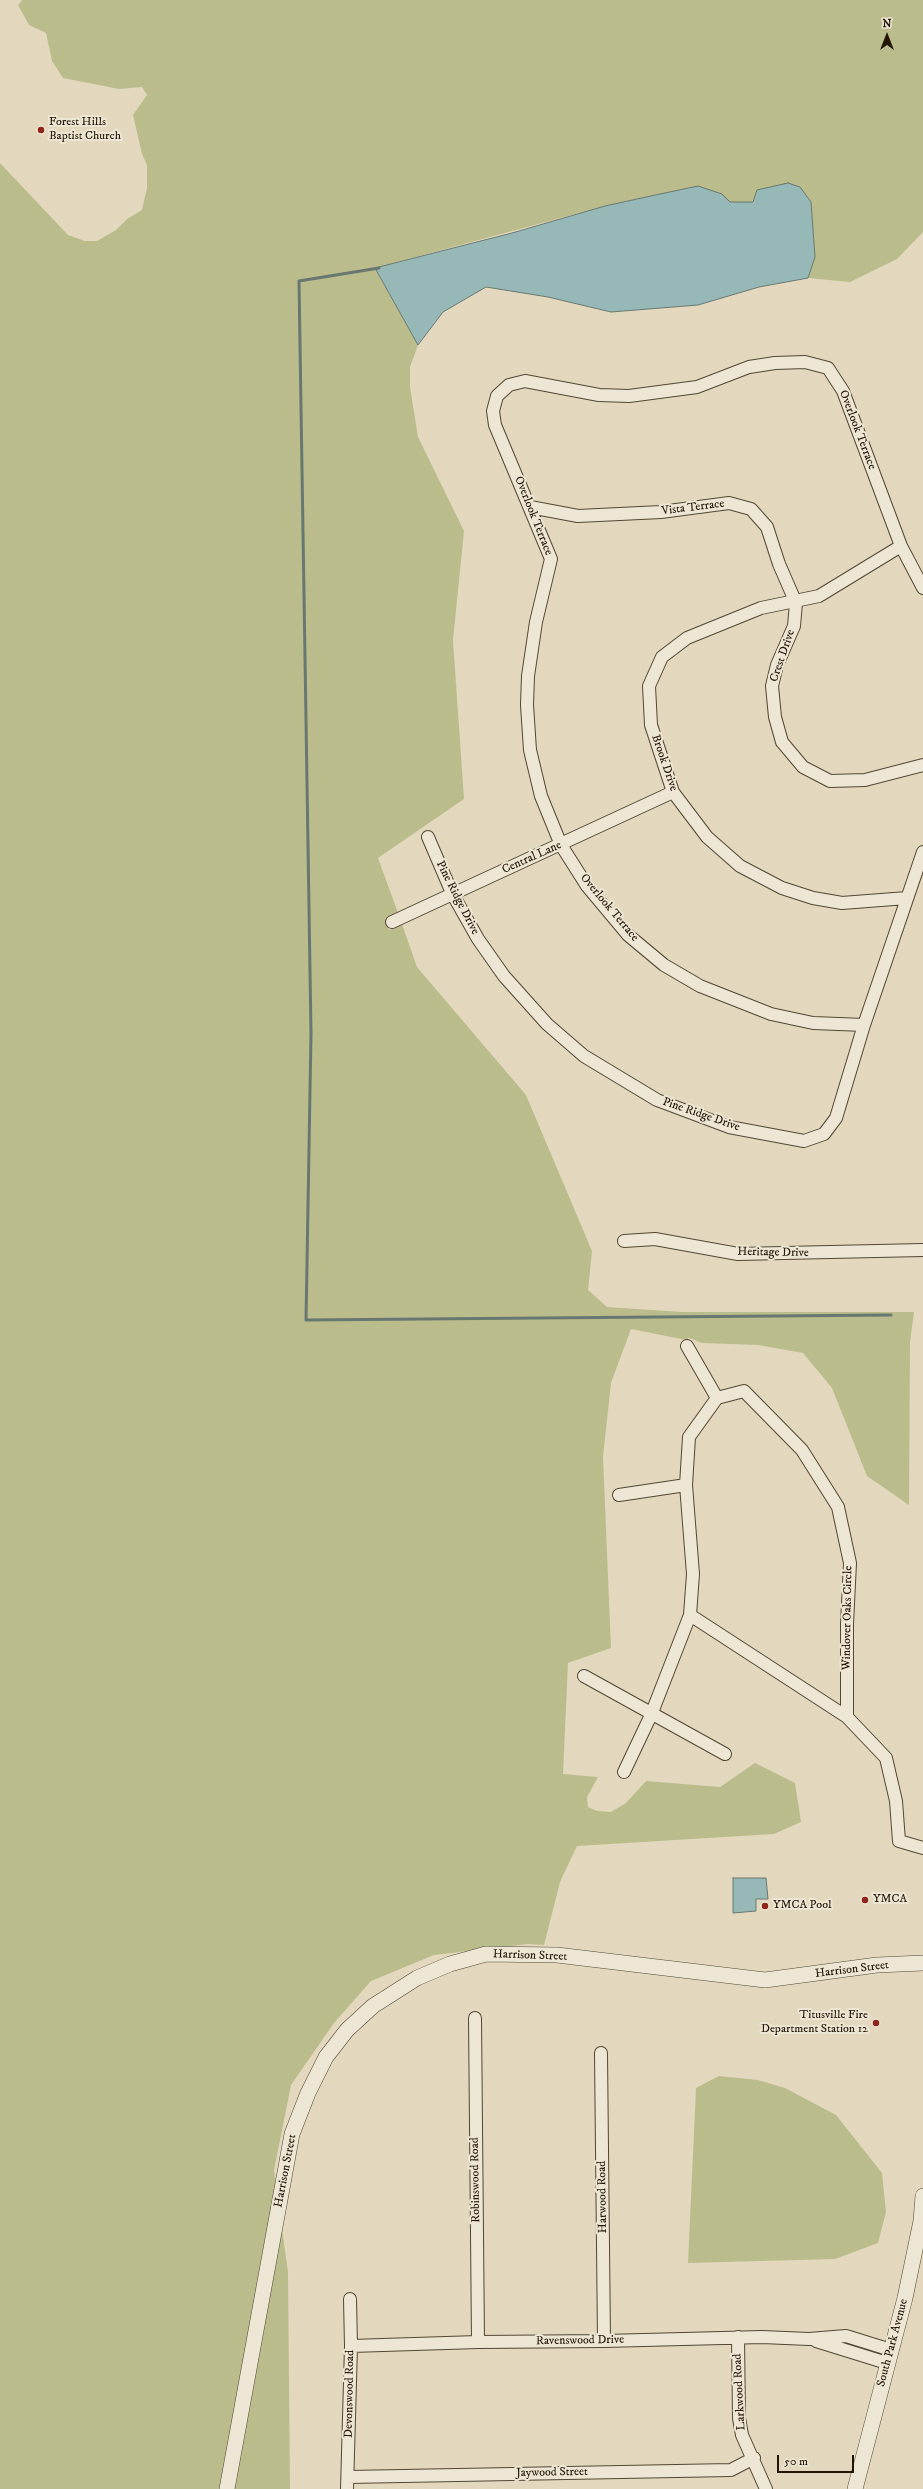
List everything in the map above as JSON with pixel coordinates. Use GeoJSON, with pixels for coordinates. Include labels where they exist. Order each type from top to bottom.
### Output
{"type":"FeatureCollection","features":[{"type":"Feature","properties":{"kind":"street","name":"Overlook Terrace"},"geometry":{"type":"LineString","coordinates":[[864,1025],[813,1023],[772,1014],[700,986],[664,965],[628,935],[587,886],[561,845],[541,796],[530,750],[528,676],[536,622],[551,559],[495,425],[493,411],[497,396],[509,385],[525,380],[599,395],[629,396],[697,387],[749,367],[805,362],[828,368],[843,391],[901,546],[923,588]]}},
{"type":"Feature","properties":{"kind":"street","name":"Vista Terrace"},"geometry":{"type":"LineString","coordinates":[[530,507],[578,516],[661,512],[729,503],[751,509],[767,527],[779,564],[796,602]]}},
{"type":"Feature","properties":{"kind":"street"},"geometry":{"type":"LineString","coordinates":[[796,602],[819,596],[901,546]]}},
{"type":"Feature","properties":{"kind":"street","name":"Crest Drive"},"geometry":{"type":"LineString","coordinates":[[796,602],[794,626],[777,665],[772,686],[775,717],[782,742],[803,767],[830,781],[865,780],[923,765]]}},
{"type":"Feature","properties":{"kind":"street","name":"Brook Drive"},"geometry":{"type":"LineString","coordinates":[[796,602],[760,608],[687,638],[662,656],[649,686],[651,726],[672,792],[707,837],[740,866],[782,888],[813,898],[842,903],[907,898]]}},
{"type":"Feature","properties":{"kind":"street","name":"Central Lane"},"geometry":{"type":"LineString","coordinates":[[392,922],[452,893],[561,845],[672,792]]}},
{"type":"Feature","properties":{"kind":"street","name":"Pine Ridge Drive"},"geometry":{"type":"LineString","coordinates":[[428,837],[452,893],[478,939],[504,976],[547,1024],[584,1056],[657,1100],[729,1127],[804,1141],[824,1134],[836,1118],[864,1025],[923,852]]}},
{"type":"Feature","properties":{"kind":"street","name":"Heritage Drive"},"geometry":{"type":"LineString","coordinates":[[624,1241],[655,1239],[738,1254],[923,1250]]}},
{"type":"Feature","properties":{"kind":"street"},"geometry":{"type":"LineString","coordinates":[[624,1772],[651,1715],[690,1616],[693,1574],[686,1484],[689,1437],[717,1398],[687,1346]]}},
{"type":"Feature","properties":{"kind":"street","name":"Windover Oaks Circle"},"geometry":{"type":"LineString","coordinates":[[717,1398],[744,1391],[802,1450],[838,1507],[850,1563],[847,1624],[847,1717]]}},
{"type":"Feature","properties":{"kind":"street"},"geometry":{"type":"LineString","coordinates":[[619,1494],[686,1484]]}},
{"type":"Feature","properties":{"kind":"street"},"geometry":{"type":"LineString","coordinates":[[690,1616],[847,1717],[886,1758],[896,1801],[899,1840],[923,1848]]}},
{"type":"Feature","properties":{"kind":"street"},"geometry":{"type":"LineString","coordinates":[[584,1676],[651,1715],[725,1754]]}},
{"type":"Feature","properties":{"kind":"street","name":"Harrison Street"},"geometry":{"type":"LineString","coordinates":[[227,2489],[292,2134],[308,2093],[326,2057],[347,2030],[374,2006],[416,1978],[450,1964],[486,1954],[557,1955],[765,1980],[870,1966],[923,1964]]}},
{"type":"Feature","properties":{"kind":"street","name":"Robinswood Road"},"geometry":{"type":"LineString","coordinates":[[475,2018],[478,2342]]}},
{"type":"Feature","properties":{"kind":"street","name":"Harwood Road"},"geometry":{"type":"LineString","coordinates":[[601,2053],[604,2341]]}},
{"type":"Feature","properties":{"kind":"street","name":"South Park Avenue"},"geometry":{"type":"LineString","coordinates":[[855,2489],[905,2298],[921,2221],[923,2196]]}},
{"type":"Feature","properties":{"kind":"street","name":"Devonswood Road"},"geometry":{"type":"LineString","coordinates":[[348,2483],[351,2346],[350,2299]]}},
{"type":"Feature","properties":{"kind":"street","name":"Ravenswood Drive"},"geometry":{"type":"LineString","coordinates":[[351,2346],[738,2337],[809,2339],[846,2336],[889,2357]]}},
{"type":"Feature","properties":{"kind":"street","name":"Larkwood Road"},"geometry":{"type":"LineString","coordinates":[[738,2337],[739,2418],[742,2435],[754,2458],[766,2489]]}},
{"type":"Feature","properties":{"kind":"street","name":"Jaywood Street"},"geometry":{"type":"LineString","coordinates":[[348,2483],[731,2470],[754,2458]]}},
{"type":"Feature","properties":{"kind":"green space"},"geometry":{"type":"Polygon","coordinates":[[[22,0],[923,0],[923,232],[897,259],[850,282],[808,278],[815,256],[811,202],[730,202],[722,194],[660,194],[605,206],[375,268],[418,345],[410,367],[410,387],[418,437],[464,531],[453,640],[464,799],[378,858],[398,913],[385,919],[389,930],[402,924],[417,967],[526,1095],[592,1251],[588,1290],[607,1307],[682,1312],[914,1312],[910,1342],[909,1505],[867,1476],[832,1388],[803,1353],[758,1345],[702,1343],[689,1338],[686,1340],[631,1329],[611,1383],[603,1457],[611,1648],[568,1663],[563,1774],[598,1777],[587,1797],[588,1807],[597,1811],[611,1812],[626,1803],[646,1781],[720,1787],[755,1763],[795,1783],[801,1822],[774,1834],[577,1846],[560,1882],[544,1945],[528,1944],[434,1955],[371,1981],[334,2023],[291,2085],[274,2170],[277,2190],[222,2489],[0,2489],[0,163],[68,235],[85,241],[97,241],[116,230],[127,219],[142,210],[147,188],[147,165],[142,154],[133,115],[147,95],[142,87],[119,89],[63,78],[52,61],[46,33],[29,25],[18,5],[22,0]]]}},
{"type":"Feature","properties":{"kind":"green space"},"geometry":{"type":"Polygon","coordinates":[[[719,2076],[758,2080],[785,2088],[836,2115],[882,2173],[886,2212],[878,2243],[835,2259],[688,2263],[696,2088],[719,2076]]]}},
{"type":"Feature","properties":{"kind":"green space"},"geometry":{"type":"Polygon","coordinates":[[[281,2222],[288,2272],[290,2489],[233,2489],[281,2222]]]}},
{"type":"Feature","properties":{"kind":"water"},"geometry":{"type":"Polygon","coordinates":[[[788,183],[800,187],[811,202],[815,257],[808,278],[759,287],[698,305],[611,312],[548,297],[486,287],[443,312],[418,345],[375,268],[512,233],[605,206],[698,186],[722,194],[730,202],[753,202],[757,190],[788,183]]]}},
{"type":"Feature","properties":{"kind":"water"},"geometry":{"type":"Polygon","coordinates":[[[733,1878],[766,1878],[768,1899],[756,1899],[756,1911],[733,1913],[733,1878]]]}},
{"type":"Feature","properties":{"kind":"waterway"},"geometry":{"type":"LineString","coordinates":[[379,268],[299,281],[311,1033],[306,1320],[891,1315]]}},
{"type":"Feature","properties":{"kind":"place","name":"Forest Hills Baptist Church"},"geometry":{"type":"Point","coordinates":[41,130]}},
{"type":"Feature","properties":{"kind":"place","name":"YMCA"},"geometry":{"type":"Point","coordinates":[865,1900]}},
{"type":"Feature","properties":{"kind":"place","name":"YMCA Pool"},"geometry":{"type":"Point","coordinates":[765,1906]}},
{"type":"Feature","properties":{"kind":"place","name":"Titusville Fire Department Station 12"},"geometry":{"type":"Point","coordinates":[876,2023]}}]}
